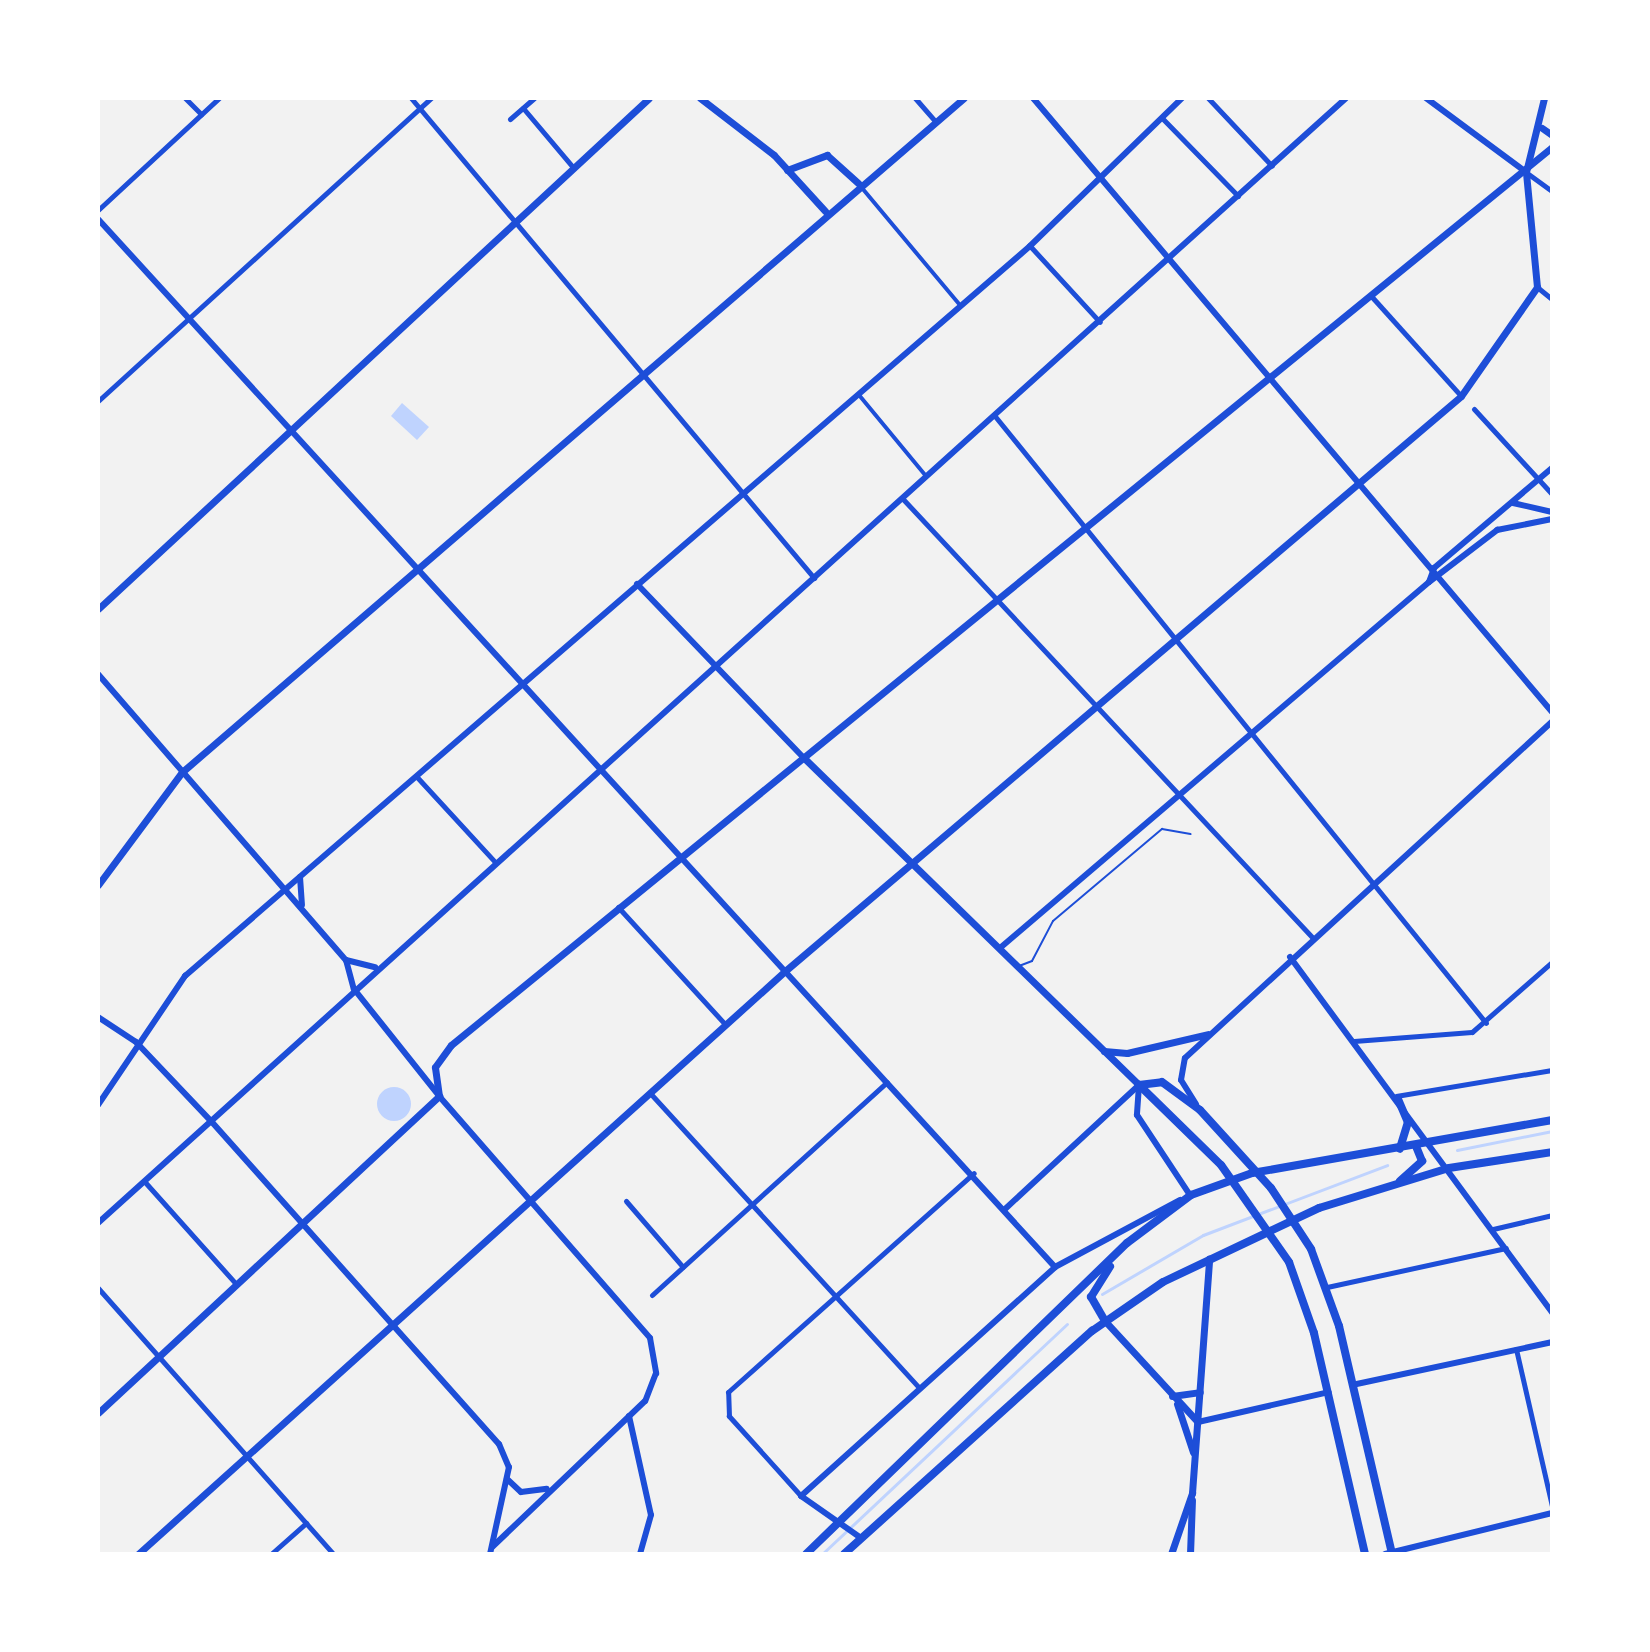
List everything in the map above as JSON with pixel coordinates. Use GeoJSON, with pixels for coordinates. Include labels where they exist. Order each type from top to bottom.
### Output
{"type":"FeatureCollection","features":[{"type":"Feature","properties":{"kind":"main road"},"geometry":{"type":"LineString","coordinates":[[98,609],[512,221],[649,98]]}},
{"type":"Feature","properties":{"kind":"main road"},"geometry":{"type":"LineString","coordinates":[[700,98],[787,170],[825,211]]}},
{"type":"Feature","properties":{"kind":"main road"},"geometry":{"type":"LineString","coordinates":[[98,885],[182,772],[647,372],[825,211],[964,98]]}},
{"type":"Feature","properties":{"kind":"main road"},"geometry":{"type":"LineString","coordinates":[[138,1554],[785,971],[1178,644],[1362,487],[1461,396],[1537,287],[1526,172],[1542,128],[1544,98]]}},
{"type":"Feature","properties":{"kind":"main road"},"geometry":{"type":"LineString","coordinates":[[1542,128],[1552,135]]}},
{"type":"Feature","properties":{"kind":"main road"},"geometry":{"type":"LineString","coordinates":[[98,1413],[439,1096],[435,1067],[442,1053],[617,906],[1526,172],[1552,147]]}},
{"type":"Feature","properties":{"kind":"main road"},"geometry":{"type":"LineString","coordinates":[[787,170],[827,155],[858,183]]}},
{"type":"Feature","properties":{"kind":"main road"},"geometry":{"type":"LineString","coordinates":[[803,757],[911,867],[1000,948],[1191,1136],[1248,1198],[1289,1262],[1329,1392],[1365,1554]]}},
{"type":"Feature","properties":{"kind":"main road"},"geometry":{"type":"LineString","coordinates":[[1101,1050],[1127,1053],[1208,1034]]}},
{"type":"Feature","properties":{"kind":"main road"},"geometry":{"type":"LineString","coordinates":[[1139,1085],[1162,1082],[1200,1110],[1271,1188],[1311,1249],[1327,1287],[1389,1554]]}},
{"type":"Feature","properties":{"kind":"main road"},"geometry":{"type":"LineString","coordinates":[[1397,1097],[1408,1122],[1400,1149]]}},
{"type":"Feature","properties":{"kind":"main road"},"geometry":{"type":"LineString","coordinates":[[806,1554],[1127,1243],[1191,1195],[1252,1173],[1552,1120]]}},
{"type":"Feature","properties":{"kind":"main road"},"geometry":{"type":"LineString","coordinates":[[1396,1184],[1422,1161],[1416,1146]]}},
{"type":"Feature","properties":{"kind":"main road"},"geometry":{"type":"LineString","coordinates":[[844,1554],[1105,1321],[1209,1259],[1319,1208],[1449,1168],[1552,1152]]}},
{"type":"Feature","properties":{"kind":"main road"},"geometry":{"type":"LineString","coordinates":[[1127,1243],[1093,1289],[1093,1306],[1198,1422]]}},
{"type":"Feature","properties":{"kind":"main road"},"geometry":{"type":"LineString","coordinates":[[1190,1554],[1209,1259]]}},
{"type":"Feature","properties":{"kind":"main road"},"geometry":{"type":"LineString","coordinates":[[1174,1398],[1200,1392]]}},
{"type":"Feature","properties":{"kind":"main road"},"geometry":{"type":"LineString","coordinates":[[1174,1398],[1194,1455]]}},
{"type":"Feature","properties":{"kind":"main road"},"geometry":{"type":"LineString","coordinates":[[1171,1554],[1192,1493]]}},
{"type":"Feature","properties":{"kind":"street"},"geometry":{"type":"LineString","coordinates":[[185,98],[201,114]]}},
{"type":"Feature","properties":{"kind":"street"},"geometry":{"type":"LineString","coordinates":[[98,210],[219,98]]}},
{"type":"Feature","properties":{"kind":"street"},"geometry":{"type":"LineString","coordinates":[[411,98],[512,221],[647,372],[815,579]]}},
{"type":"Feature","properties":{"kind":"street"},"geometry":{"type":"LineString","coordinates":[[98,401],[431,98]]}},
{"type":"Feature","properties":{"kind":"street"},"geometry":{"type":"LineString","coordinates":[[510,119],[534,98]]}},
{"type":"Feature","properties":{"kind":"street"},"geometry":{"type":"LineString","coordinates":[[915,98],[935,121]]}},
{"type":"Feature","properties":{"kind":"street"},"geometry":{"type":"LineString","coordinates":[[1033,98],[1442,577],[1552,712]]}},
{"type":"Feature","properties":{"kind":"street"},"geometry":{"type":"LineString","coordinates":[[98,1105],[136,1042],[185,976],[959,304],[1030,246],[1182,98]]}},
{"type":"Feature","properties":{"kind":"street"},"geometry":{"type":"LineString","coordinates":[[1208,98],[1272,166]]}},
{"type":"Feature","properties":{"kind":"street"},"geometry":{"type":"LineString","coordinates":[[98,1223],[376,967],[604,769],[815,579],[992,413],[1172,258],[1346,98]]}},
{"type":"Feature","properties":{"kind":"street"},"geometry":{"type":"LineString","coordinates":[[1426,98],[1552,191]]}},
{"type":"Feature","properties":{"kind":"street"},"geometry":{"type":"LineString","coordinates":[[523,108],[572,166]]}},
{"type":"Feature","properties":{"kind":"street"},"geometry":{"type":"LineString","coordinates":[[1162,118],[1239,196]]}},
{"type":"Feature","properties":{"kind":"street"},"geometry":{"type":"LineString","coordinates":[[858,183],[959,304]]}},
{"type":"Feature","properties":{"kind":"street"},"geometry":{"type":"LineString","coordinates":[[98,219],[604,769],[785,971],[974,1173],[1055,1267]]}},
{"type":"Feature","properties":{"kind":"street"},"geometry":{"type":"LineString","coordinates":[[1030,246],[1100,322]]}},
{"type":"Feature","properties":{"kind":"street"},"geometry":{"type":"LineString","coordinates":[[1537,287],[1552,299]]}},
{"type":"Feature","properties":{"kind":"street"},"geometry":{"type":"LineString","coordinates":[[1372,297],[1461,396]]}},
{"type":"Feature","properties":{"kind":"street"},"geometry":{"type":"LineString","coordinates":[[857,393],[926,476]]}},
{"type":"Feature","properties":{"kind":"street"},"geometry":{"type":"LineString","coordinates":[[1474,409],[1552,494]]}},
{"type":"Feature","properties":{"kind":"street"},"geometry":{"type":"LineString","coordinates":[[992,413],[1252,733],[1370,884],[1486,1023]]}},
{"type":"Feature","properties":{"kind":"street"},"geometry":{"type":"LineString","coordinates":[[1429,582],[1434,568],[1552,468]]}},
{"type":"Feature","properties":{"kind":"street"},"geometry":{"type":"LineString","coordinates":[[902,498],[996,600],[1102,706],[1312,937]]}},
{"type":"Feature","properties":{"kind":"street"},"geometry":{"type":"LineString","coordinates":[[1513,504],[1552,512]]}},
{"type":"Feature","properties":{"kind":"street"},"geometry":{"type":"LineString","coordinates":[[1000,948],[1429,582],[1442,577],[1497,530],[1552,519]]}},
{"type":"Feature","properties":{"kind":"street"},"geometry":{"type":"LineString","coordinates":[[637,584],[803,757]]}},
{"type":"Feature","properties":{"kind":"street"},"geometry":{"type":"LineString","coordinates":[[98,674],[346,960],[354,989],[439,1096],[533,1200],[650,1338],[653,1388],[629,1416],[547,1489],[491,1551]]}},
{"type":"Feature","properties":{"kind":"street"},"geometry":{"type":"LineString","coordinates":[[1200,1110],[1184,1088],[1181,1066],[1208,1034],[1552,722]]}},
{"type":"Feature","properties":{"kind":"street"},"geometry":{"type":"LineString","coordinates":[[416,776],[496,863]]}},
{"type":"Feature","properties":{"kind":"street"},"geometry":{"type":"LineString","coordinates":[[300,877],[302,908]]}},
{"type":"Feature","properties":{"kind":"street"},"geometry":{"type":"LineString","coordinates":[[617,906],[725,1024]]}},
{"type":"Feature","properties":{"kind":"street"},"geometry":{"type":"LineString","coordinates":[[1290,957],[1397,1097],[1552,1313]]}},
{"type":"Feature","properties":{"kind":"street"},"geometry":{"type":"LineString","coordinates":[[346,960],[376,967]]}},
{"type":"Feature","properties":{"kind":"street"},"geometry":{"type":"LineString","coordinates":[[1354,1041],[1456,1035],[1486,1023],[1552,962]]}},
{"type":"Feature","properties":{"kind":"street"},"geometry":{"type":"LineString","coordinates":[[98,1017],[136,1042],[211,1121],[299,1225],[499,1444],[507,1479],[491,1551]]}},
{"type":"Feature","properties":{"kind":"street"},"geometry":{"type":"LineString","coordinates":[[1397,1097],[1552,1070]]}},
{"type":"Feature","properties":{"kind":"street"},"geometry":{"type":"LineString","coordinates":[[652,1295],[887,1082]]}},
{"type":"Feature","properties":{"kind":"street"},"geometry":{"type":"LineString","coordinates":[[801,1496],[1055,1267],[1191,1195],[1137,1115],[1139,1085]]}},
{"type":"Feature","properties":{"kind":"street"},"geometry":{"type":"LineString","coordinates":[[1004,1210],[1139,1085]]}},
{"type":"Feature","properties":{"kind":"street"},"geometry":{"type":"LineString","coordinates":[[649,1092],[919,1388]]}},
{"type":"Feature","properties":{"kind":"street"},"geometry":{"type":"LineString","coordinates":[[861,1538],[836,1525],[801,1496],[724,1404],[728,1392],[833,1294],[974,1173]]}},
{"type":"Feature","properties":{"kind":"street"},"geometry":{"type":"LineString","coordinates":[[143,1181],[236,1284]]}},
{"type":"Feature","properties":{"kind":"street"},"geometry":{"type":"LineString","coordinates":[[626,1201],[683,1267]]}},
{"type":"Feature","properties":{"kind":"street"},"geometry":{"type":"LineString","coordinates":[[1493,1229],[1552,1215]]}},
{"type":"Feature","properties":{"kind":"street"},"geometry":{"type":"LineString","coordinates":[[1327,1287],[1507,1248]]}},
{"type":"Feature","properties":{"kind":"street"},"geometry":{"type":"LineString","coordinates":[[98,1288],[333,1554]]}},
{"type":"Feature","properties":{"kind":"street"},"geometry":{"type":"LineString","coordinates":[[1352,1385],[1552,1342]]}},
{"type":"Feature","properties":{"kind":"street"},"geometry":{"type":"LineString","coordinates":[[1516,1349],[1552,1506]]}},
{"type":"Feature","properties":{"kind":"street"},"geometry":{"type":"LineString","coordinates":[[1198,1422],[1329,1392]]}},
{"type":"Feature","properties":{"kind":"street"},"geometry":{"type":"LineString","coordinates":[[629,1416],[651,1515],[640,1554]]}},
{"type":"Feature","properties":{"kind":"street"},"geometry":{"type":"LineString","coordinates":[[507,1479],[521,1492],[547,1489]]}},
{"type":"Feature","properties":{"kind":"street"},"geometry":{"type":"LineString","coordinates":[[1389,1554],[1552,1513]]}},
{"type":"Feature","properties":{"kind":"street"},"geometry":{"type":"LineString","coordinates":[[271,1554],[306,1523]]}},
{"type":"Feature","properties":{"kind":"lane"},"geometry":{"type":"LineString","coordinates":[[1018,967],[1032,961],[1053,921],[1162,829],[1191,834]]}},
{"type":"Feature","properties":{"kind":"water"},"geometry":{"type":"Polygon","coordinates":[[[402,403],[429,427],[417,440],[391,416],[402,403]]]}},
{"type":"Feature","properties":{"kind":"water"},"geometry":{"type":"Polygon","coordinates":[[[394,1087],[406,1092],[411,1104],[406,1116],[394,1121],[382,1116],[377,1104],[382,1092],[394,1087]]]}},
{"type":"Feature","properties":{"kind":"waterway"},"geometry":{"type":"LineString","coordinates":[[1457,1150],[1552,1131]]}},
{"type":"Feature","properties":{"kind":"waterway"},"geometry":{"type":"LineString","coordinates":[[1102,1294],[1203,1235],[1387,1165]]}},
{"type":"Feature","properties":{"kind":"waterway"},"geometry":{"type":"LineString","coordinates":[[822,1554],[1067,1324]]}}]}
